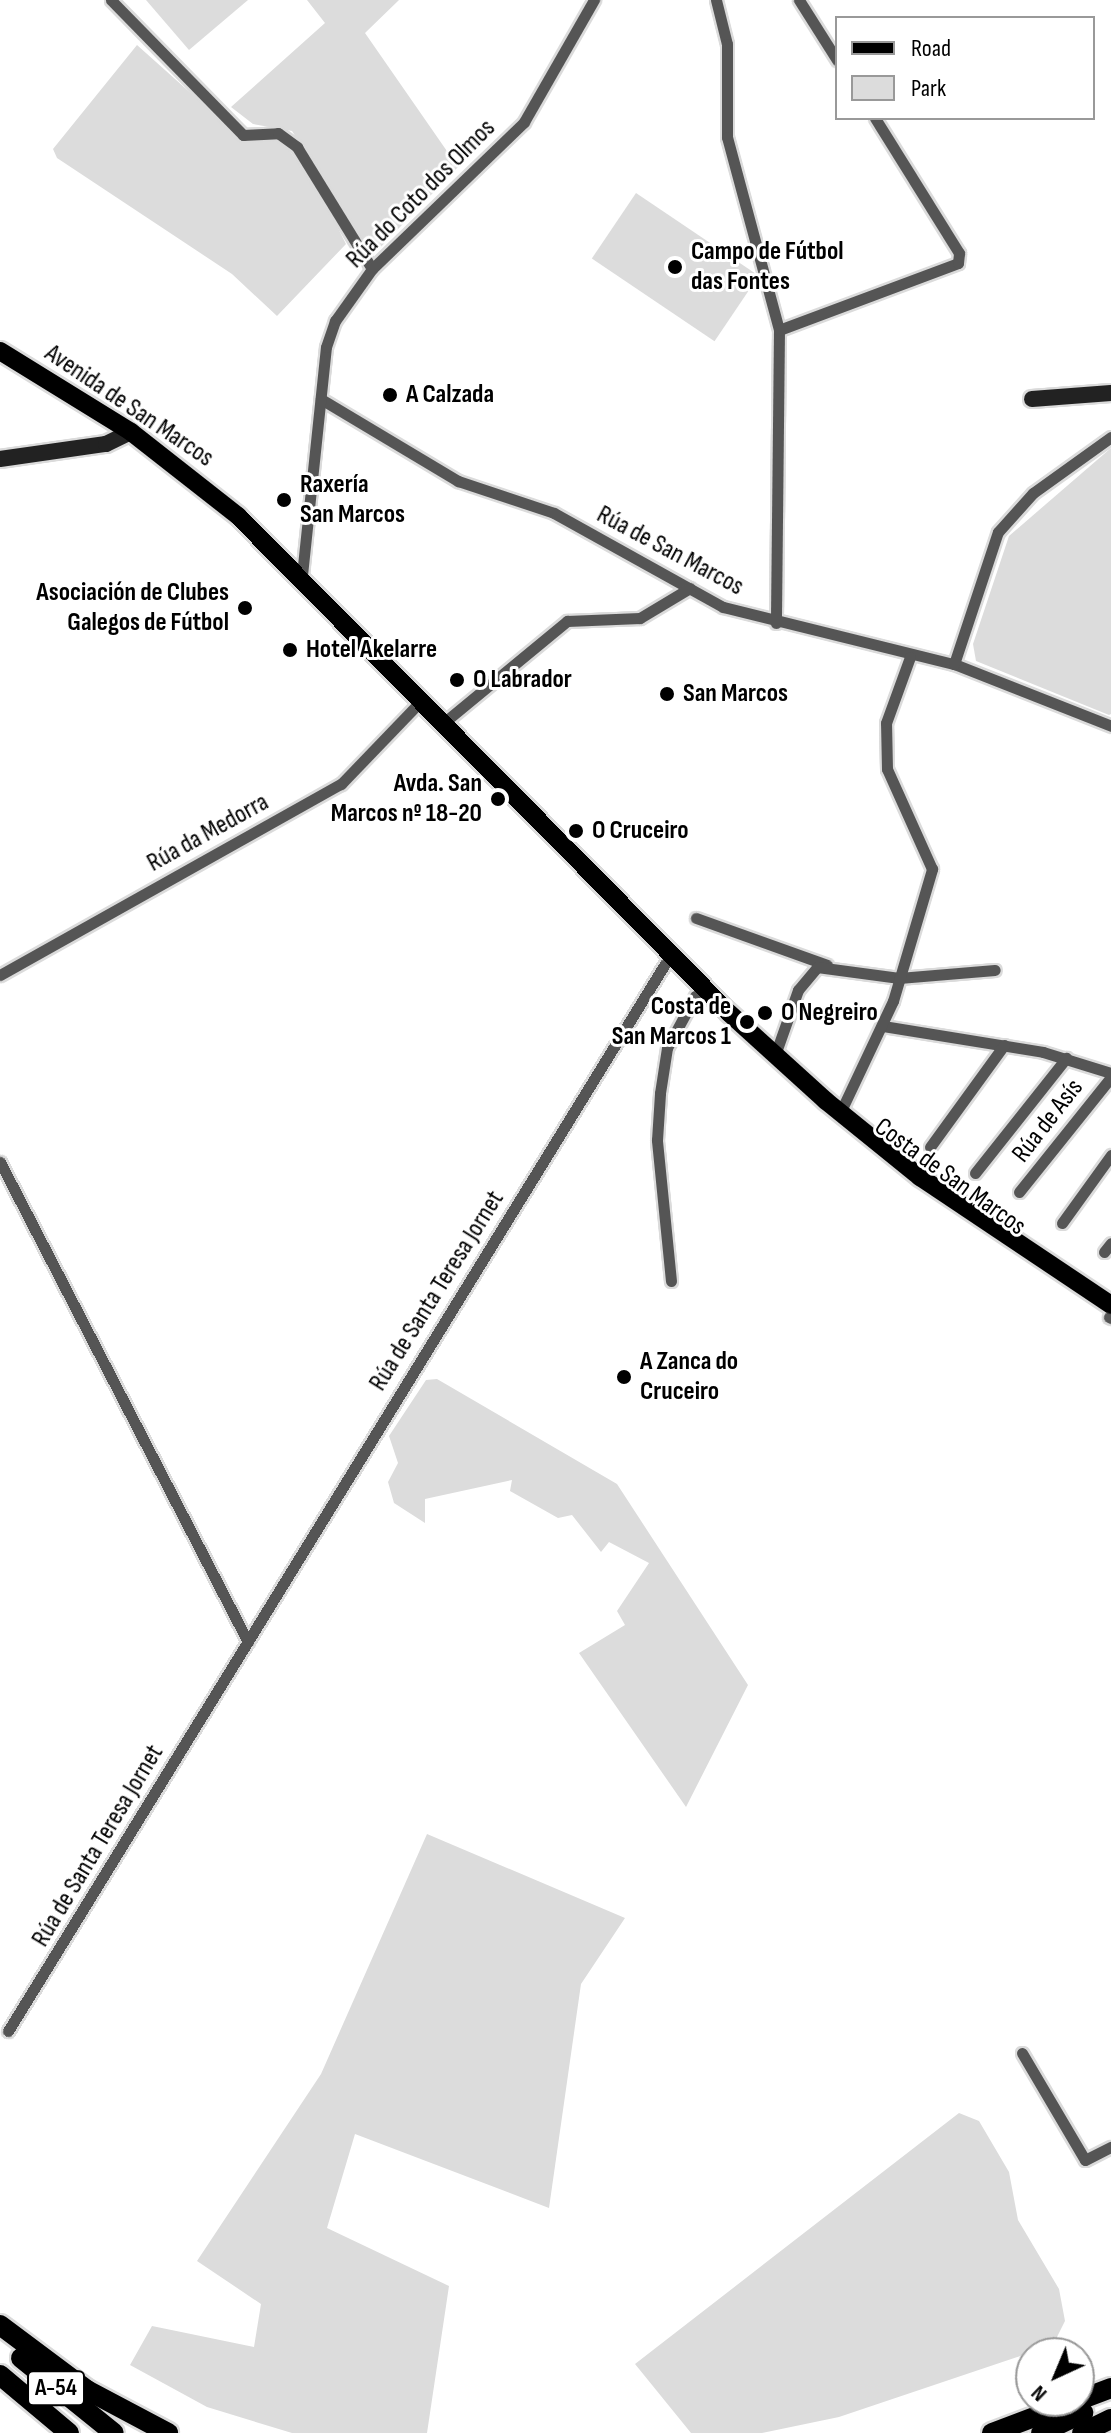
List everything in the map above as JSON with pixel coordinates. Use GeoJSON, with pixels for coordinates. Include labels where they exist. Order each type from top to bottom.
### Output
{"type":"FeatureCollection","features":[{"type":"Feature","properties":{"kind":"highway"},"geometry":{"type":"LineString","coordinates":[[0,2325],[87,2390],[168,2433]]}},
{"type":"Feature","properties":{"kind":"highway","name":"A-54"},"geometry":{"type":"LineString","coordinates":[[0,2339],[114,2433]]}},
{"type":"Feature","properties":{"kind":"highway","name":"A-54"},"geometry":{"type":"LineString","coordinates":[[0,2375],[69,2433]]}},
{"type":"Feature","properties":{"kind":"highway"},"geometry":{"type":"LineString","coordinates":[[992,2433],[1111,2388]]}},
{"type":"Feature","properties":{"kind":"highway"},"geometry":{"type":"LineString","coordinates":[[1041,2433],[1111,2398]]}},
{"type":"Feature","properties":{"kind":"highway"},"geometry":{"type":"LineString","coordinates":[[1082,2433],[1111,2419]]}},
{"type":"Feature","properties":{"kind":"main road","name":"Avenida de San Marcos"},"geometry":{"type":"LineString","coordinates":[[0,351],[131,432],[302,575],[447,720],[729,1013],[774,1066]]}},
{"type":"Feature","properties":{"kind":"main road","name":"Avenida de San Marcos"},"geometry":{"type":"LineString","coordinates":[[332,606],[418,704],[695,996],[774,1066]]}},
{"type":"Feature","properties":{"kind":"main road"},"geometry":{"type":"LineString","coordinates":[[408,680],[418,704],[447,720]]}},
{"type":"Feature","properties":{"kind":"main road"},"geometry":{"type":"LineString","coordinates":[[596,877],[665,964],[729,1013]]}},
{"type":"Feature","properties":{"kind":"main road"},"geometry":{"type":"LineString","coordinates":[[774,1066],[838,1105],[887,1166]]}},
{"type":"Feature","properties":{"kind":"main road","name":"Costa de San Marcos"},"geometry":{"type":"LineString","coordinates":[[774,1066],[887,1166],[1111,1315]]}},
{"type":"Feature","properties":{"kind":"main road","name":"Costa de San Marcos"},"geometry":{"type":"LineString","coordinates":[[838,1105],[865,1134],[1111,1315]]}},
{"type":"Feature","properties":{"kind":"street"},"geometry":{"type":"LineString","coordinates":[[111,0],[243,135],[278,133],[297,147],[372,269]]}},
{"type":"Feature","properties":{"kind":"street","name":"Rúa do Coto dos Olmos"},"geometry":{"type":"LineString","coordinates":[[302,575],[331,331],[372,269],[524,122],[594,0]]}},
{"type":"Feature","properties":{"kind":"street"},"geometry":{"type":"LineString","coordinates":[[716,0],[727,44],[727,137],[779,330],[776,623]]}},
{"type":"Feature","properties":{"kind":"street"},"geometry":{"type":"LineString","coordinates":[[799,0],[835,57]]}},
{"type":"Feature","properties":{"kind":"street"},"geometry":{"type":"LineString","coordinates":[[779,330],[953,270],[959,253],[876,120]]}},
{"type":"Feature","properties":{"kind":"street"},"geometry":{"type":"LineString","coordinates":[[1032,399],[1111,393]]}},
{"type":"Feature","properties":{"kind":"street","name":"Rúa de San Marcos"},"geometry":{"type":"LineString","coordinates":[[321,399],[458,481],[554,513],[741,615],[910,657],[954,664],[1110,725]]}},
{"type":"Feature","properties":{"kind":"street"},"geometry":{"type":"LineString","coordinates":[[0,459],[106,444],[131,432]]}},
{"type":"Feature","properties":{"kind":"street"},"geometry":{"type":"LineString","coordinates":[[954,664],[998,532],[1033,493],[1111,437]]}},
{"type":"Feature","properties":{"kind":"street"},"geometry":{"type":"LineString","coordinates":[[447,720],[567,621],[640,618],[690,588]]}},
{"type":"Feature","properties":{"kind":"street"},"geometry":{"type":"LineString","coordinates":[[838,1105],[883,1026],[932,869],[887,769],[886,723],[910,657]]}},
{"type":"Feature","properties":{"kind":"street","name":"Rúa da Medorra"},"geometry":{"type":"LineString","coordinates":[[0,975],[341,784],[418,704]]}},
{"type":"Feature","properties":{"kind":"street"},"geometry":{"type":"LineString","coordinates":[[696,918],[828,965],[899,978],[995,970]]}},
{"type":"Feature","properties":{"kind":"street","name":"Rúa de Santa Teresa Jornet"},"geometry":{"type":"LineString","coordinates":[[8,2031],[665,964]]}},
{"type":"Feature","properties":{"kind":"street"},"geometry":{"type":"LineString","coordinates":[[774,1066],[803,979],[828,965]]}},
{"type":"Feature","properties":{"kind":"street"},"geometry":{"type":"LineString","coordinates":[[671,1281],[657,1140],[660,1093],[667,1048],[695,996]]}},
{"type":"Feature","properties":{"kind":"street"},"geometry":{"type":"LineString","coordinates":[[883,1026],[1066,1058],[1111,1075]]}},
{"type":"Feature","properties":{"kind":"street"},"geometry":{"type":"LineString","coordinates":[[930,1147],[1004,1045]]}},
{"type":"Feature","properties":{"kind":"street"},"geometry":{"type":"LineString","coordinates":[[975,1173],[1066,1058]]}},
{"type":"Feature","properties":{"kind":"street","name":"Rúa de Asís"},"geometry":{"type":"LineString","coordinates":[[1019,1192],[1111,1075]]}},
{"type":"Feature","properties":{"kind":"street"},"geometry":{"type":"LineString","coordinates":[[1062,1223],[1111,1155]]}},
{"type":"Feature","properties":{"kind":"street"},"geometry":{"type":"LineString","coordinates":[[0,1162],[248,1642]]}},
{"type":"Feature","properties":{"kind":"street"},"geometry":{"type":"LineString","coordinates":[[1022,2053],[1085,2160],[1111,2147]]}},
{"type":"Feature","properties":{"kind":"green space"},"geometry":{"type":"Polygon","coordinates":[[[146,0],[248,0],[189,50],[146,0]]]}},
{"type":"Feature","properties":{"kind":"green space"},"geometry":{"type":"Polygon","coordinates":[[[307,0],[399,0],[365,33],[458,167],[373,255],[292,131],[253,124],[231,107],[325,23],[307,0]]]}},
{"type":"Feature","properties":{"kind":"green space"},"geometry":{"type":"Polygon","coordinates":[[[137,45],[241,138],[282,140],[322,197],[346,244],[277,316],[232,274],[57,158],[53,149],[137,45]]]}},
{"type":"Feature","properties":{"kind":"green space","name":"Campo de Fútbol das Fontes"},"geometry":{"type":"Polygon","coordinates":[[[636,193],[759,276],[715,341],[592,258],[636,193]]]}},
{"type":"Feature","properties":{"kind":"green space"},"geometry":{"type":"Polygon","coordinates":[[[1111,448],[1109,715],[976,661],[973,644],[1009,536],[1111,448]]]}},
{"type":"Feature","properties":{"kind":"green space"},"geometry":{"type":"Polygon","coordinates":[[[437,1379],[617,1484],[748,1685],[686,1807],[579,1653],[625,1625],[617,1611],[649,1563],[609,1542],[601,1552],[572,1515],[558,1518],[510,1491],[512,1480],[425,1499],[425,1523],[394,1503],[388,1482],[398,1463],[389,1436],[426,1380],[437,1379]]]}},
{"type":"Feature","properties":{"kind":"green space"},"geometry":{"type":"Polygon","coordinates":[[[427,1834],[625,1918],[581,1984],[549,2208],[355,2134],[327,2228],[449,2286],[427,2433],[292,2433],[207,2407],[130,2365],[152,2326],[254,2347],[261,2304],[197,2261],[321,2074],[427,1834]]]}},
{"type":"Feature","properties":{"kind":"green space"},"geometry":{"type":"Polygon","coordinates":[[[959,2113],[979,2121],[1009,2172],[1018,2220],[1059,2289],[1065,2321],[1057,2337],[1015,2337],[1015,2358],[839,2417],[762,2433],[691,2433],[635,2364],[959,2113]]]}},
{"type":"Feature","properties":{"kind":"place","name":"Campo de Fútbol das Fontes"},"geometry":{"type":"Point","coordinates":[675,267]}},
{"type":"Feature","properties":{"kind":"place","name":"A Calzada"},"geometry":{"type":"Point","coordinates":[390,395]}},
{"type":"Feature","properties":{"kind":"place","name":"Raxería San Marcos"},"geometry":{"type":"Point","coordinates":[284,500]}},
{"type":"Feature","properties":{"kind":"place","name":"Asociación de Clubes Galegos de Fútbol"},"geometry":{"type":"Point","coordinates":[245,608]}},
{"type":"Feature","properties":{"kind":"place","name":"Hotel Akelarre"},"geometry":{"type":"Point","coordinates":[290,650]}},
{"type":"Feature","properties":{"kind":"place","name":"O Labrador"},"geometry":{"type":"Point","coordinates":[457,680]}},
{"type":"Feature","properties":{"kind":"place","name":"San Marcos"},"geometry":{"type":"Point","coordinates":[667,694]}},
{"type":"Feature","properties":{"kind":"place","name":"Avda. San Marcos nº 18-20"},"geometry":{"type":"Point","coordinates":[498,799]}},
{"type":"Feature","properties":{"kind":"place","name":"O Cruceiro"},"geometry":{"type":"Point","coordinates":[576,831]}},
{"type":"Feature","properties":{"kind":"place","name":"O Negreiro"},"geometry":{"type":"Point","coordinates":[765,1013]}},
{"type":"Feature","properties":{"kind":"place","name":"Costa de San Marcos 1"},"geometry":{"type":"Point","coordinates":[747,1022]}},
{"type":"Feature","properties":{"kind":"place","name":"A Zanca do Cruceiro"},"geometry":{"type":"Point","coordinates":[624,1377]}}]}
